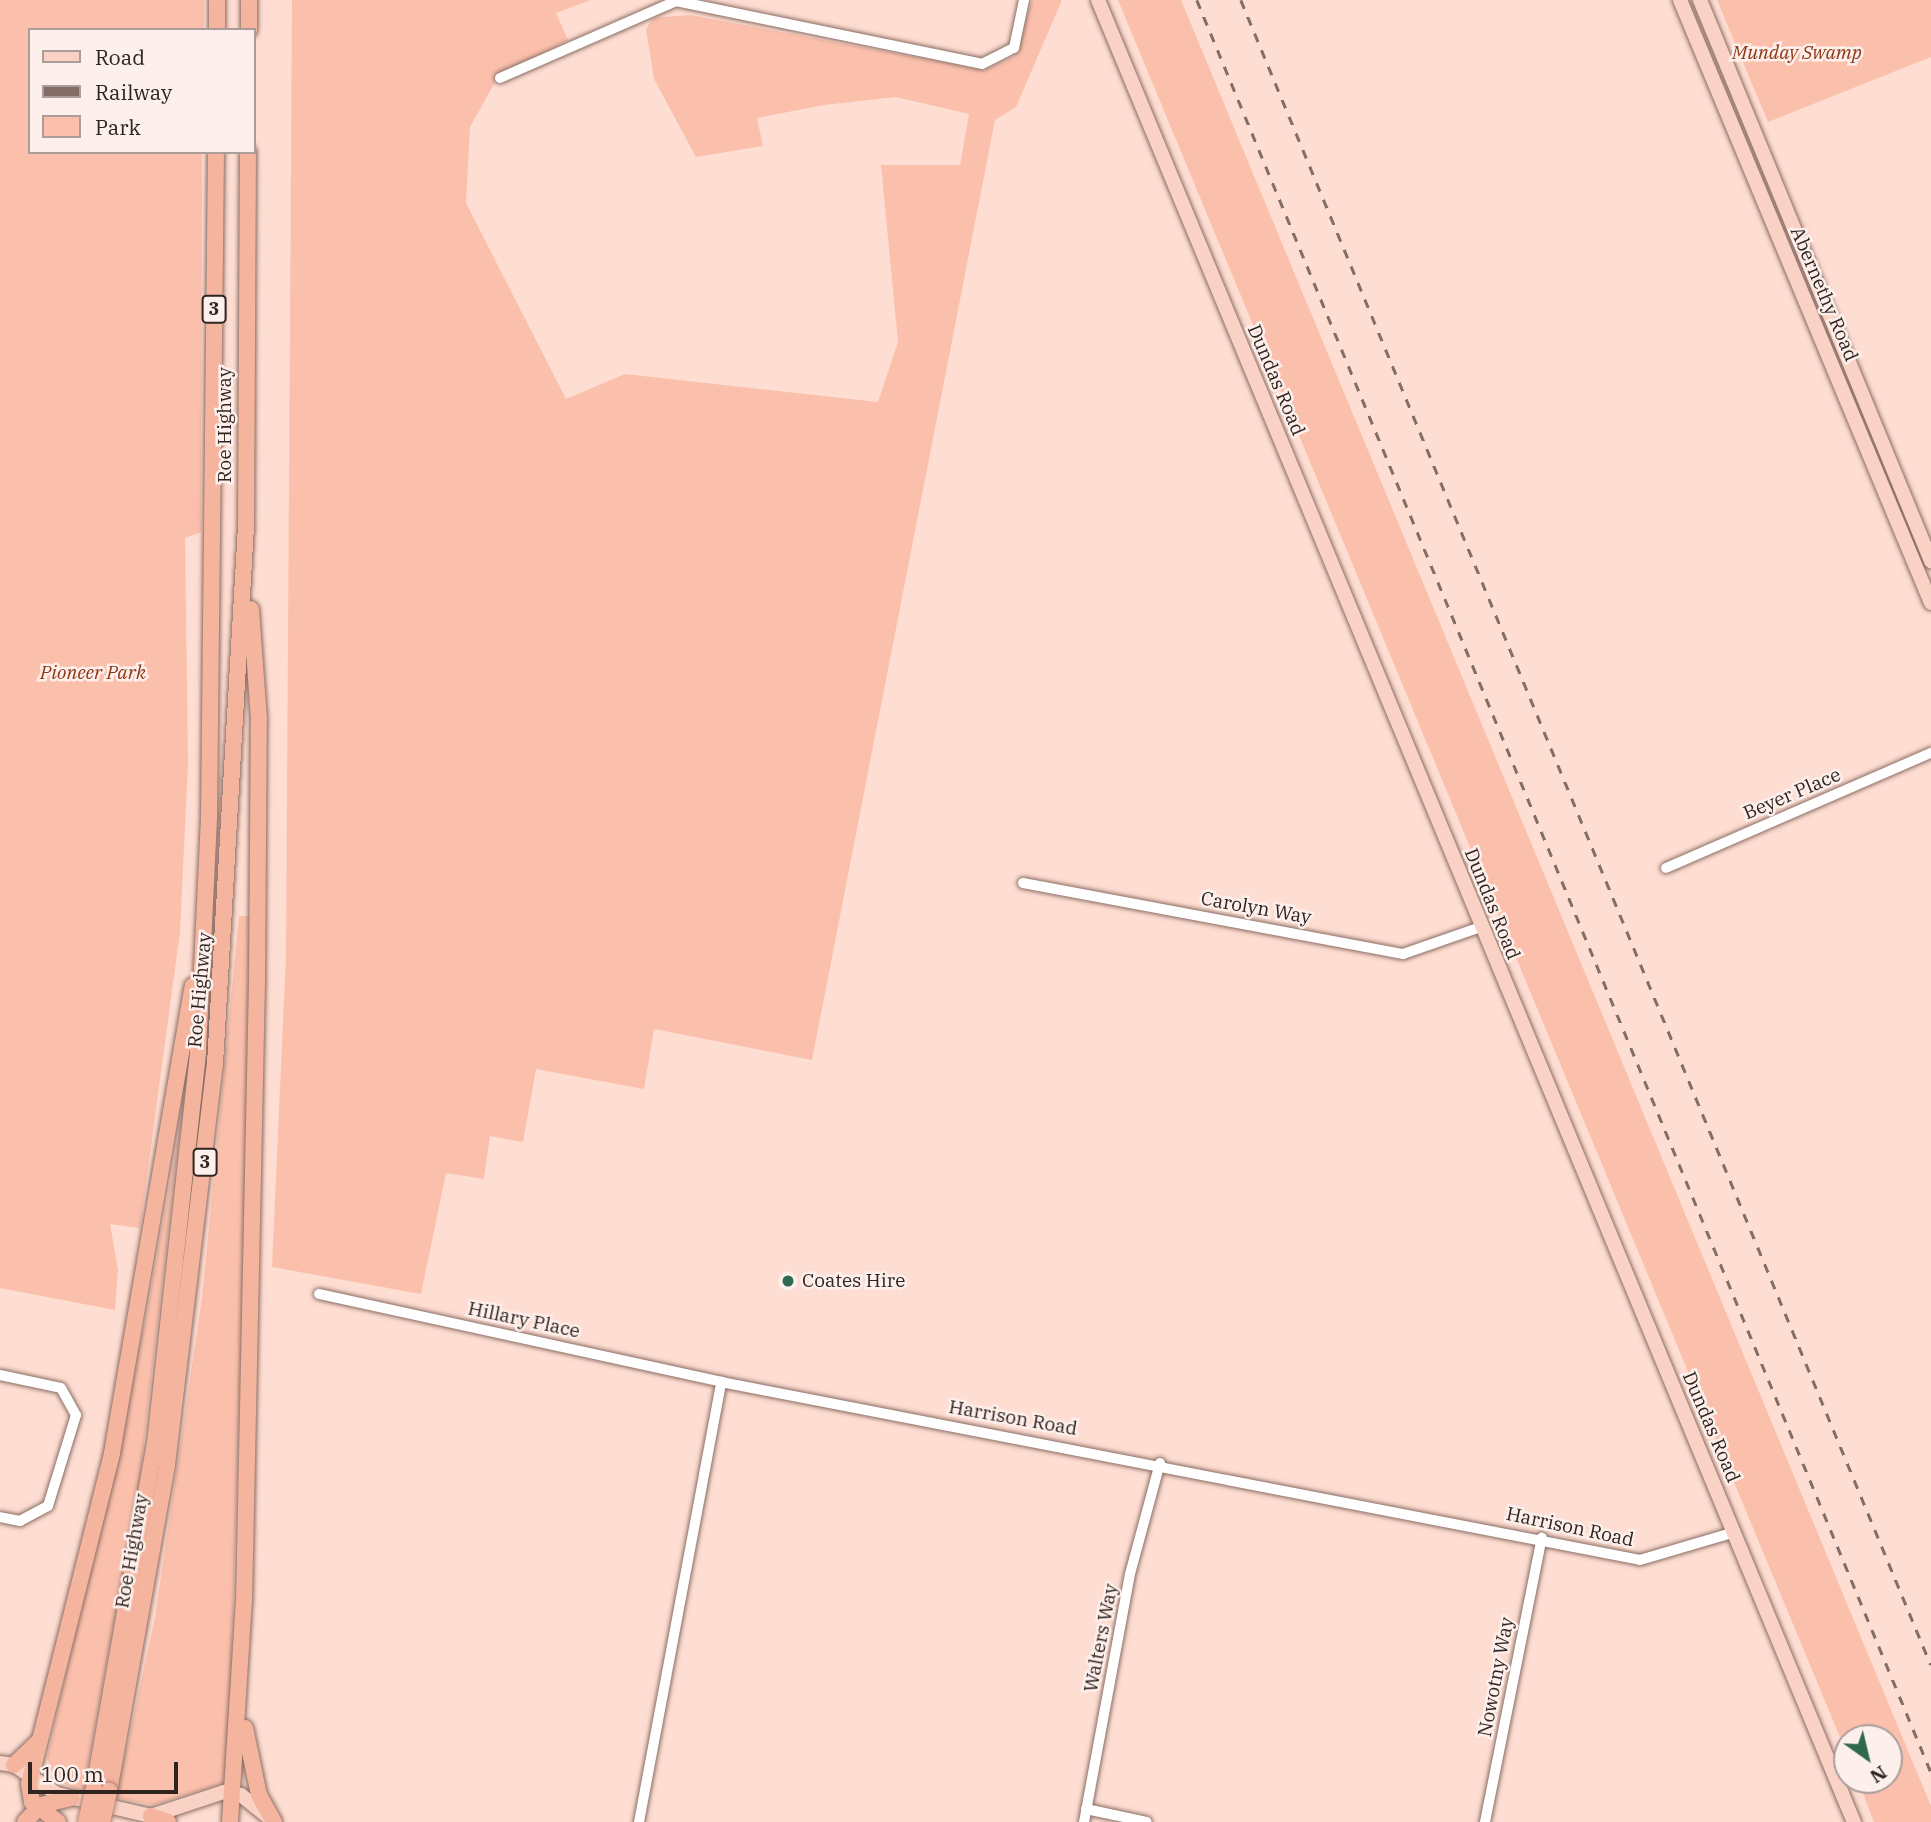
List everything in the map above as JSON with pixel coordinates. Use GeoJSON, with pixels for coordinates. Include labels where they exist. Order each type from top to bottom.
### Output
{"type":"FeatureCollection","features":[{"type":"Feature","properties":{"kind":"highway"},"geometry":{"type":"LineString","coordinates":[[217,0],[217,28]]}},
{"type":"Feature","properties":{"kind":"highway"},"geometry":{"type":"LineString","coordinates":[[249,0],[249,28]]}},
{"type":"Feature","properties":{"kind":"highway","name":"Roe Highway"},"geometry":{"type":"LineString","coordinates":[[102,1822],[101,1790],[155,1443],[186,1193],[205,925],[216,154]]}},
{"type":"Feature","properties":{"kind":"highway","name":"Roe Highway"},"geometry":{"type":"LineString","coordinates":[[86,1822],[101,1790],[159,1520],[202,1192],[228,901],[246,526],[248,154]]}},
{"type":"Feature","properties":{"kind":"highway"},"geometry":{"type":"LineString","coordinates":[[230,1822],[240,1707],[259,807],[246,526]]}},
{"type":"Feature","properties":{"kind":"highway"},"geometry":{"type":"LineString","coordinates":[[58,1822],[37,1808],[31,1777],[43,1736],[138,1327],[205,925]]}},
{"type":"Feature","properties":{"kind":"highway"},"geometry":{"type":"LineString","coordinates":[[240,1707],[259,1795],[273,1822]]}},
{"type":"Feature","properties":{"kind":"highway"},"geometry":{"type":"LineString","coordinates":[[7,1764],[43,1736]]}},
{"type":"Feature","properties":{"kind":"highway"},"geometry":{"type":"LineString","coordinates":[[25,1822],[37,1808],[71,1798]]}},
{"type":"Feature","properties":{"kind":"highway"},"geometry":{"type":"LineString","coordinates":[[151,1816],[168,1822]]}},
{"type":"Feature","properties":{"kind":"main road","name":"Dundas Road"},"geometry":{"type":"LineString","coordinates":[[1098,0],[1854,1822]]}},
{"type":"Feature","properties":{"kind":"main road","name":"Abernethy Road"},"geometry":{"type":"LineString","coordinates":[[1680,0],[1931,603]]}},
{"type":"Feature","properties":{"kind":"main road","name":"Abernethy Road"},"geometry":{"type":"LineString","coordinates":[[1699,0],[1931,561]]}},
{"type":"Feature","properties":{"kind":"main road"},"geometry":{"type":"LineString","coordinates":[[7,1764],[71,1798],[151,1816],[206,1796],[234,1793],[273,1822]]}},
{"type":"Feature","properties":{"kind":"street"},"geometry":{"type":"LineString","coordinates":[[500,78],[676,1],[982,64],[1014,48],[1024,0]]}},
{"type":"Feature","properties":{"kind":"street","name":"Beyer Place"},"geometry":{"type":"LineString","coordinates":[[1666,868],[1931,753]]}},
{"type":"Feature","properties":{"kind":"street","name":"Carolyn Way"},"geometry":{"type":"LineString","coordinates":[[1023,883],[1402,954],[1481,928]]}},
{"type":"Feature","properties":{"kind":"street","name":"Hillary Place"},"geometry":{"type":"LineString","coordinates":[[319,1294],[721,1381]]}},
{"type":"Feature","properties":{"kind":"street"},"geometry":{"type":"LineString","coordinates":[[0,1375],[61,1388],[76,1415],[48,1506],[20,1521],[0,1517]]}},
{"type":"Feature","properties":{"kind":"street"},"geometry":{"type":"LineString","coordinates":[[639,1822],[721,1381]]}},
{"type":"Feature","properties":{"kind":"street","name":"Harrison Road"},"geometry":{"type":"LineString","coordinates":[[721,1381],[1160,1462],[1640,1560],[1735,1532]]}},
{"type":"Feature","properties":{"kind":"street","name":"Walters Way"},"geometry":{"type":"LineString","coordinates":[[1084,1822],[1130,1574],[1160,1462]]}},
{"type":"Feature","properties":{"kind":"street","name":"Nowotny Way"},"geometry":{"type":"LineString","coordinates":[[1485,1822],[1542,1538]]}},
{"type":"Feature","properties":{"kind":"street"},"geometry":{"type":"LineString","coordinates":[[1086,1810],[1147,1822]]}},
{"type":"Feature","properties":{"kind":"green space","name":"Pioneer Park"},"geometry":{"type":"Polygon","coordinates":[[[0,0],[204,0],[204,28],[28,28],[28,154],[202,154],[201,532],[185,538],[188,764],[180,932],[140,1228],[110,1224],[118,1270],[115,1310],[0,1288],[0,0]]]}},
{"type":"Feature","properties":{"kind":"green space"},"geometry":{"type":"Polygon","coordinates":[[[292,0],[591,0],[556,13],[568,40],[498,77],[470,127],[466,203],[566,399],[625,374],[878,402],[898,342],[881,165],[960,165],[969,114],[896,97],[824,105],[757,118],[763,146],[696,157],[654,79],[646,29],[653,18],[690,15],[984,70],[1015,56],[1032,0],[1062,0],[1016,107],[995,120],[812,1060],[654,1029],[644,1089],[536,1069],[523,1142],[490,1136],[484,1179],[446,1173],[421,1294],[272,1267],[286,955],[292,0]]]}},
{"type":"Feature","properties":{"kind":"green space"},"geometry":{"type":"Polygon","coordinates":[[[1118,0],[1181,0],[1897,1724],[1835,1724],[1118,0]]]}},
{"type":"Feature","properties":{"kind":"green space","name":"Munday Swamp"},"geometry":{"type":"Polygon","coordinates":[[[1717,0],[1931,0],[1931,57],[1768,122],[1717,0]]]}},
{"type":"Feature","properties":{"kind":"green space"},"geometry":{"type":"Polygon","coordinates":[[[239,916],[254,916],[228,1782],[153,1805],[116,1798],[155,1617],[202,1298],[239,916]]]}},
{"type":"Feature","properties":{"kind":"green space"},"geometry":{"type":"Polygon","coordinates":[[[181,1121],[139,1484],[83,1792],[54,1779],[47,1758],[146,1317],[181,1121]]]}},
{"type":"Feature","properties":{"kind":"green space"},"geometry":{"type":"Polygon","coordinates":[[[1903,1739],[1931,1806],[1931,1822],[1874,1822],[1863,1794],[1903,1794],[1903,1739]]]}},
{"type":"Feature","properties":{"kind":"railway"},"geometry":{"type":"LineString","coordinates":[[1197,0],[1931,1772]]}},
{"type":"Feature","properties":{"kind":"railway"},"geometry":{"type":"LineString","coordinates":[[1241,0],[1931,1665]]}},
{"type":"Feature","properties":{"kind":"place","name":"Coates Hire"},"geometry":{"type":"Point","coordinates":[788,1281]}}]}
